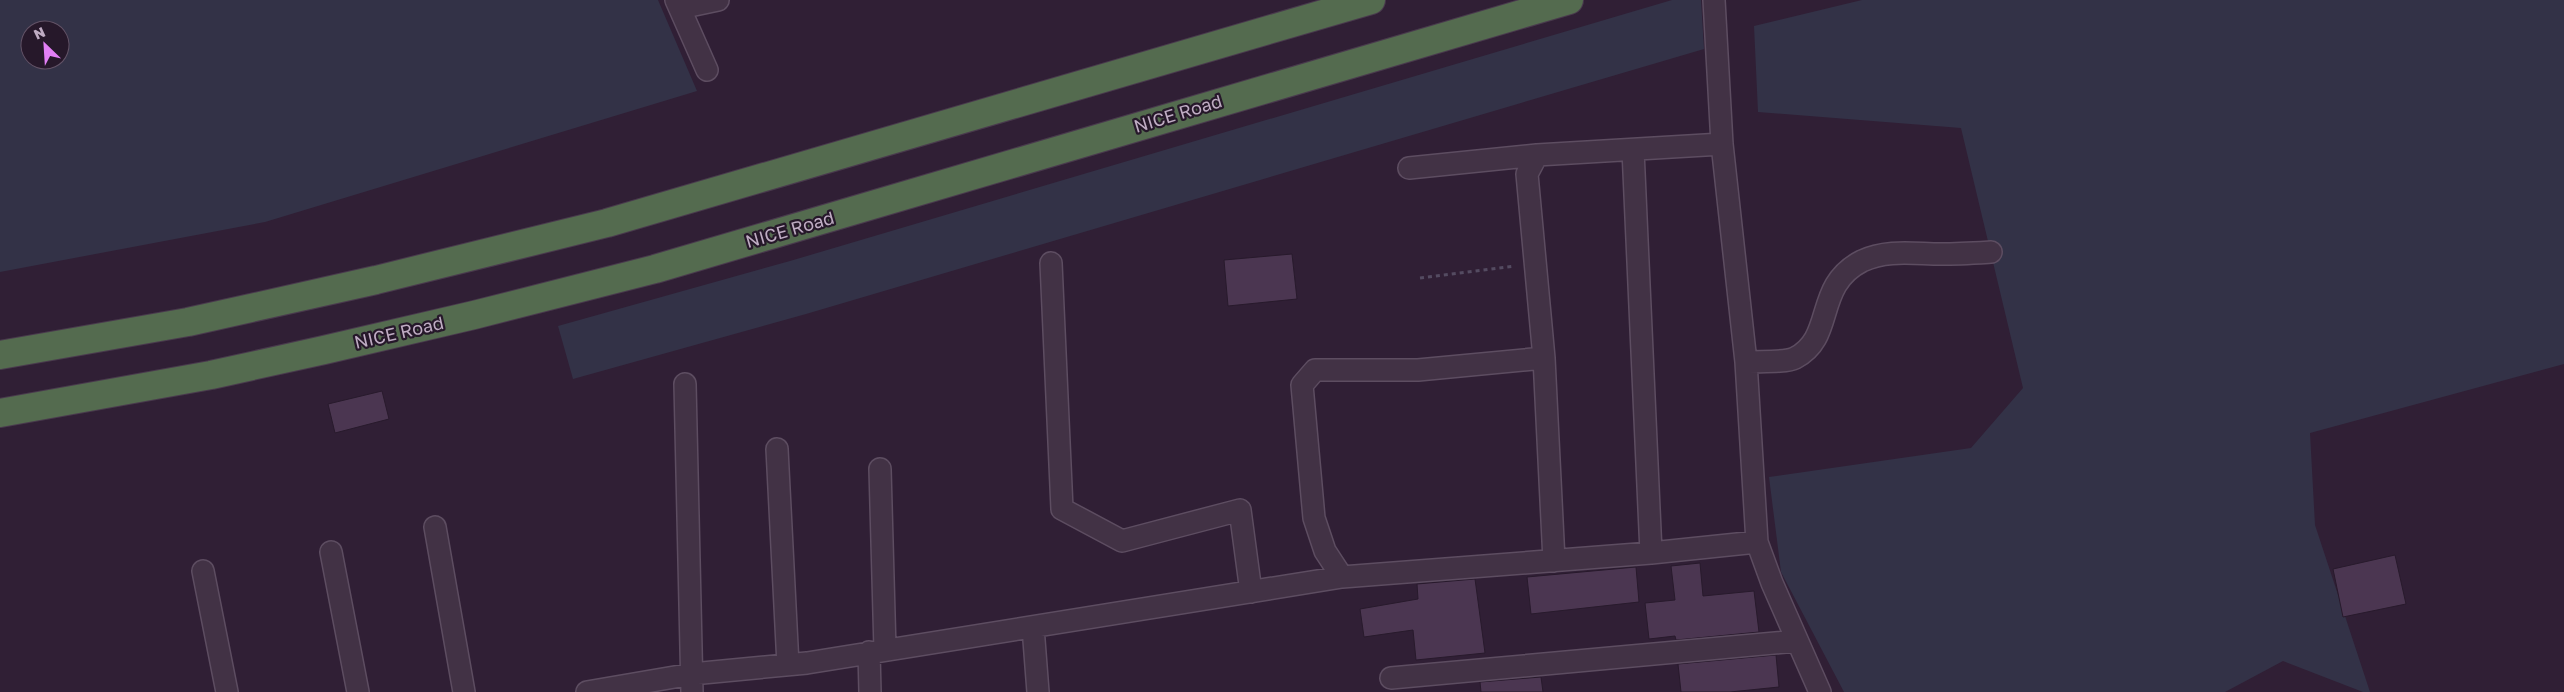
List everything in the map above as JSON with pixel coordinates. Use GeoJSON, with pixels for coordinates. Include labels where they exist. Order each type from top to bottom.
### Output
{"type":"FeatureCollection","features":[{"type":"Feature","properties":{"kind":"highway"},"geometry":{"type":"LineString","coordinates":[[0,355],[207,318],[376,280],[607,223],[1371,0]]}},
{"type":"Feature","properties":{"kind":"highway","name":"NICE Road"},"geometry":{"type":"LineString","coordinates":[[0,413],[211,375],[315,353],[656,269],[1569,0]]}},
{"type":"Feature","properties":{"kind":"street"},"geometry":{"type":"LineString","coordinates":[[707,70],[678,4],[718,0]]}},
{"type":"Feature","properties":{"kind":"street"},"geometry":{"type":"LineString","coordinates":[[1714,0],[1722,144],[1746,362],[1757,542],[1772,583],[1820,692]]}},
{"type":"Feature","properties":{"kind":"street"},"geometry":{"type":"LineString","coordinates":[[1409,168],[1537,155],[1722,144]]}},
{"type":"Feature","properties":{"kind":"street"},"geometry":{"type":"LineString","coordinates":[[1633,150],[1651,553]]}},
{"type":"Feature","properties":{"kind":"street"},"geometry":{"type":"LineString","coordinates":[[1537,155],[1527,174],[1544,358],[1554,561]]}},
{"type":"Feature","properties":{"kind":"street"},"geometry":{"type":"LineString","coordinates":[[1746,362],[1794,359],[1809,348],[1819,334],[1830,292],[1846,271],[1863,260],[1886,254],[1991,252]]}},
{"type":"Feature","properties":{"kind":"street"},"geometry":{"type":"LineString","coordinates":[[1051,263],[1062,510],[1122,541],[1240,510],[1251,592]]}},
{"type":"Feature","properties":{"kind":"street"},"geometry":{"type":"LineString","coordinates":[[1342,577],[1325,551],[1314,518],[1302,385],[1315,370],[1418,370],[1544,358]]}},
{"type":"Feature","properties":{"kind":"street"},"geometry":{"type":"LineString","coordinates":[[685,384],[692,683]]}},
{"type":"Feature","properties":{"kind":"street"},"geometry":{"type":"LineString","coordinates":[[777,449],[788,665]]}},
{"type":"Feature","properties":{"kind":"street"},"geometry":{"type":"LineString","coordinates":[[870,692],[877,651],[880,469]]}},
{"type":"Feature","properties":{"kind":"street"},"geometry":{"type":"LineString","coordinates":[[436,527],[464,692]]}},
{"type":"Feature","properties":{"kind":"street"},"geometry":{"type":"LineString","coordinates":[[587,692],[692,683],[788,665],[1342,577],[1651,553],[1757,542]]}},
{"type":"Feature","properties":{"kind":"street"},"geometry":{"type":"LineString","coordinates":[[331,552],[358,692]]}},
{"type":"Feature","properties":{"kind":"street"},"geometry":{"type":"LineString","coordinates":[[203,571],[227,692]]}},
{"type":"Feature","properties":{"kind":"street"},"geometry":{"type":"LineString","coordinates":[[1033,627],[1038,692]]}},
{"type":"Feature","properties":{"kind":"street"},"geometry":{"type":"LineString","coordinates":[[1391,678],[1797,641]]}},
{"type":"Feature","properties":{"kind":"path"},"geometry":{"type":"LineString","coordinates":[[1420,278],[1536,264]]}},
{"type":"Feature","properties":{"kind":"shaded area"},"geometry":{"type":"Polygon","coordinates":[[[0,0],[658,0],[697,91],[265,222],[0,272],[0,0]]]}},
{"type":"Feature","properties":{"kind":"shaded area"},"geometry":{"type":"Polygon","coordinates":[[[1672,0],[1701,0],[1704,49],[806,314],[573,379],[558,326],[790,261],[1672,0]]]}},
{"type":"Feature","properties":{"kind":"shaded area"},"geometry":{"type":"Polygon","coordinates":[[[1862,0],[2564,0],[2564,364],[2310,433],[2315,525],[2370,692],[2363,692],[2283,661],[2225,692],[1844,692],[1781,572],[1769,477],[1971,448],[2023,388],[1961,128],[1758,112],[1754,26],[1862,0]]]}},
{"type":"Feature","properties":{"kind":"building"},"geometry":{"type":"Polygon","coordinates":[[[1292,254],[1297,299],[1228,306],[1224,260],[1292,254]]]}},
{"type":"Feature","properties":{"kind":"building"},"geometry":{"type":"Polygon","coordinates":[[[382,391],[389,419],[335,433],[328,404],[382,391]]]}},
{"type":"Feature","properties":{"kind":"building"},"geometry":{"type":"Polygon","coordinates":[[[2395,555],[2406,604],[2343,617],[2333,569],[2395,555]]]}},
{"type":"Feature","properties":{"kind":"building"},"geometry":{"type":"Polygon","coordinates":[[[1700,563],[1703,596],[1754,591],[1759,632],[1676,640],[1675,636],[1649,639],[1645,603],[1675,600],[1671,566],[1700,563]]]}},
{"type":"Feature","properties":{"kind":"building"},"geometry":{"type":"Polygon","coordinates":[[[1636,567],[1639,602],[1531,614],[1527,577],[1636,567]]]}},
{"type":"Feature","properties":{"kind":"building"},"geometry":{"type":"Polygon","coordinates":[[[1475,579],[1485,653],[1416,660],[1413,630],[1364,637],[1360,609],[1418,599],[1417,584],[1475,579]]]}},
{"type":"Feature","properties":{"kind":"building"},"geometry":{"type":"Polygon","coordinates":[[[1776,655],[1779,687],[1730,692],[1681,692],[1678,664],[1776,655]]]}},
{"type":"Feature","properties":{"kind":"building"},"geometry":{"type":"Polygon","coordinates":[[[1541,677],[1543,692],[1481,692],[1480,682],[1541,677]]]}}]}
